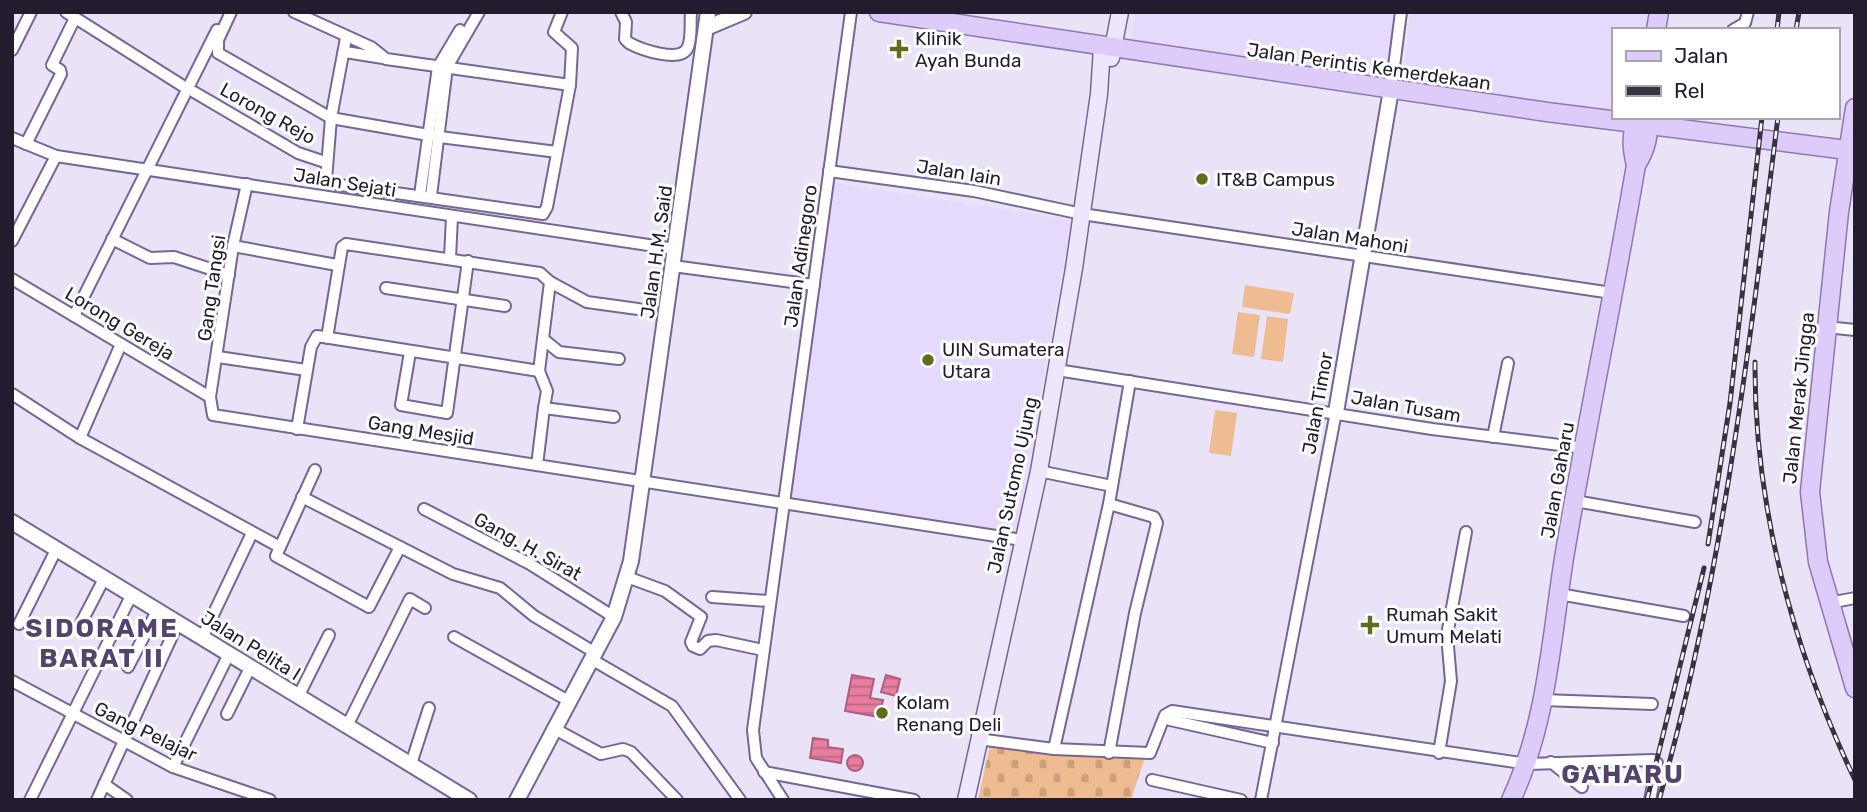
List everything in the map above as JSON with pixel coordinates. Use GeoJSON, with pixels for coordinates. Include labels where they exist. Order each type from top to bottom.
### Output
{"type":"FeatureCollection","features":[{"type":"Feature","properties":{"kind":"main road","name":"Jalan Perintis Kemerdekaan"},"geometry":{"type":"LineString","coordinates":[[879,12],[1391,96],[1612,118]]}},
{"type":"Feature","properties":{"kind":"main road","name":"Jalan Sutomo Ujung"},"geometry":{"type":"LineString","coordinates":[[966,800],[1039,471],[1099,94],[1108,49],[1120,12]]}},
{"type":"Feature","properties":{"kind":"main road","name":"Jalan Merak Jingga"},"geometry":{"type":"LineString","coordinates":[[1855,108],[1852,151],[1826,327],[1810,492],[1818,562],[1855,688]]}},
{"type":"Feature","properties":{"kind":"main road","name":"Jalan Perintis Kemerdekaan"},"geometry":{"type":"LineString","coordinates":[[1622,119],[1852,151]]}},
{"type":"Feature","properties":{"kind":"main road","name":"Jalan Gaharu"},"geometry":{"type":"LineString","coordinates":[[1511,800],[1528,764],[1544,699],[1559,594],[1612,293],[1636,165],[1643,153],[1642,121]]}},
{"type":"Feature","properties":{"kind":"street"},"geometry":{"type":"LineString","coordinates":[[12,50],[31,12]]}},
{"type":"Feature","properties":{"kind":"street"},"geometry":{"type":"LineString","coordinates":[[74,317],[145,168],[190,90],[229,12]]}},
{"type":"Feature","properties":{"kind":"street"},"geometry":{"type":"LineString","coordinates":[[229,12],[218,40],[220,55],[331,118],[440,138],[557,152]]}},
{"type":"Feature","properties":{"kind":"street"},"geometry":{"type":"LineString","coordinates":[[294,12],[346,38],[371,47],[386,59]]}},
{"type":"Feature","properties":{"kind":"street"},"geometry":{"type":"LineString","coordinates":[[426,195],[428,135],[443,67],[471,12]]}},
{"type":"Feature","properties":{"kind":"street"},"geometry":{"type":"LineString","coordinates":[[426,195],[440,138],[443,67],[479,12]]}},
{"type":"Feature","properties":{"kind":"street"},"geometry":{"type":"LineString","coordinates":[[346,38],[331,118],[325,162],[326,180],[340,185],[426,195],[542,214],[547,207],[570,85],[572,48],[555,34],[553,28],[562,12]]}},
{"type":"Feature","properties":{"kind":"street"},"geometry":{"type":"LineString","coordinates":[[621,12],[626,22],[625,39],[629,43],[674,55],[684,52],[688,46],[691,12]]}},
{"type":"Feature","properties":{"kind":"street","name":"Jalan H.M. Said"},"geometry":{"type":"LineString","coordinates":[[517,800],[567,700],[614,617],[627,577],[708,12]]}},
{"type":"Feature","properties":{"kind":"street"},"geometry":{"type":"LineString","coordinates":[[706,27],[744,12]]}},
{"type":"Feature","properties":{"kind":"street","name":"Jalan Adinegoro"},"geometry":{"type":"LineString","coordinates":[[783,800],[764,772],[753,742],[769,601],[851,12]]}},
{"type":"Feature","properties":{"kind":"street","name":"Jalan Timor"},"geometry":{"type":"LineString","coordinates":[[1261,800],[1364,257],[1391,96],[1401,12]]}},
{"type":"Feature","properties":{"kind":"street"},"geometry":{"type":"LineString","coordinates":[[1736,28],[1745,23],[1748,12]]}},
{"type":"Feature","properties":{"kind":"street"},"geometry":{"type":"LineString","coordinates":[[26,144],[61,74],[60,70],[52,65],[70,15]]}},
{"type":"Feature","properties":{"kind":"street","name":"Lorong Rejo"},"geometry":{"type":"LineString","coordinates":[[70,15],[298,153],[325,162]]}},
{"type":"Feature","properties":{"kind":"street"},"geometry":{"type":"LineString","coordinates":[[345,52],[570,85]]}},
{"type":"Feature","properties":{"kind":"street","name":"Jalan Sejati"},"geometry":{"type":"LineString","coordinates":[[12,138],[56,156],[676,249]]}},
{"type":"Feature","properties":{"kind":"street"},"geometry":{"type":"LineString","coordinates":[[12,241],[56,156]]}},
{"type":"Feature","properties":{"kind":"street","name":"Jalan Iain"},"geometry":{"type":"LineString","coordinates":[[829,171],[974,191],[1082,214]]}},
{"type":"Feature","properties":{"kind":"street","name":"Gang Tangsi"},"geometry":{"type":"LineString","coordinates":[[210,397],[233,246],[247,184]]}},
{"type":"Feature","properties":{"kind":"street","name":"Jalan Mahoni"},"geometry":{"type":"LineString","coordinates":[[1082,214],[1612,293]]}},
{"type":"Feature","properties":{"kind":"street"},"geometry":{"type":"LineString","coordinates":[[450,258],[453,217]]}},
{"type":"Feature","properties":{"kind":"street"},"geometry":{"type":"LineString","coordinates":[[112,239],[150,258],[170,256],[229,275]]}},
{"type":"Feature","properties":{"kind":"street"},"geometry":{"type":"LineString","coordinates":[[327,338],[340,250],[346,244],[540,273],[550,282],[587,302],[638,309]]}},
{"type":"Feature","properties":{"kind":"street"},"geometry":{"type":"LineString","coordinates":[[233,246],[337,265]]}},
{"type":"Feature","properties":{"kind":"street"},"geometry":{"type":"LineString","coordinates":[[410,352],[401,404],[404,407],[448,412],[468,261]]}},
{"type":"Feature","properties":{"kind":"street"},"geometry":{"type":"LineString","coordinates":[[673,266],[814,285]]}},
{"type":"Feature","properties":{"kind":"street","name":"Lorong Gereja"},"geometry":{"type":"LineString","coordinates":[[12,279],[210,397]]}},
{"type":"Feature","properties":{"kind":"street"},"geometry":{"type":"LineString","coordinates":[[537,465],[547,391],[538,371],[550,282]]}},
{"type":"Feature","properties":{"kind":"street"},"geometry":{"type":"LineString","coordinates":[[386,288],[505,306]]}},
{"type":"Feature","properties":{"kind":"street"},"geometry":{"type":"LineString","coordinates":[[1826,327],[1855,330]]}},
{"type":"Feature","properties":{"kind":"street"},"geometry":{"type":"LineString","coordinates":[[298,429],[306,370],[313,340],[317,336],[538,371]]}},
{"type":"Feature","properties":{"kind":"street"},"geometry":{"type":"LineString","coordinates":[[543,339],[559,352],[618,359]]}},
{"type":"Feature","properties":{"kind":"street"},"geometry":{"type":"LineString","coordinates":[[80,438],[121,344]]}},
{"type":"Feature","properties":{"kind":"street"},"geometry":{"type":"LineString","coordinates":[[218,357],[306,370]]}},
{"type":"Feature","properties":{"kind":"street"},"geometry":{"type":"LineString","coordinates":[[1493,437],[1508,363]]}},
{"type":"Feature","properties":{"kind":"street","name":"Jalan Tusam"},"geometry":{"type":"LineString","coordinates":[[1057,370],[1493,437],[1584,448]]}},
{"type":"Feature","properties":{"kind":"street"},"geometry":{"type":"LineString","coordinates":[[1054,749],[1109,504],[1130,381]]}},
{"type":"Feature","properties":{"kind":"street"},"geometry":{"type":"LineString","coordinates":[[12,394],[80,438],[278,547]]}},
{"type":"Feature","properties":{"kind":"street","name":"Gang Mesjid"},"geometry":{"type":"LineString","coordinates":[[210,397],[211,413],[215,416],[784,505]]}},
{"type":"Feature","properties":{"kind":"street"},"geometry":{"type":"LineString","coordinates":[[544,408],[614,417]]}},
{"type":"Feature","properties":{"kind":"street"},"geometry":{"type":"LineString","coordinates":[[315,470],[276,556],[369,607],[400,547]]}},
{"type":"Feature","properties":{"kind":"street"},"geometry":{"type":"LineString","coordinates":[[1039,471],[1112,486]]}},
{"type":"Feature","properties":{"kind":"street"},"geometry":{"type":"LineString","coordinates":[[302,497],[453,574],[500,588],[534,616],[671,706],[740,800]]}},
{"type":"Feature","properties":{"kind":"street"},"geometry":{"type":"LineString","coordinates":[[1575,501],[1696,522]]}},
{"type":"Feature","properties":{"kind":"street"},"geometry":{"type":"LineString","coordinates":[[1109,504],[1157,519],[1109,753]]}},
{"type":"Feature","properties":{"kind":"street"},"geometry":{"type":"LineString","coordinates":[[784,505],[1022,540]]}},
{"type":"Feature","properties":{"kind":"street","name":"Gang. H. Sirat"},"geometry":{"type":"LineString","coordinates":[[424,509],[530,564],[614,617]]}},
{"type":"Feature","properties":{"kind":"street","name":"Jalan Pelita I"},"geometry":{"type":"LineString","coordinates":[[12,522],[470,800]]}},
{"type":"Feature","properties":{"kind":"street"},"geometry":{"type":"LineString","coordinates":[[1439,753],[1451,681],[1447,635],[1466,532]]}},
{"type":"Feature","properties":{"kind":"street"},"geometry":{"type":"LineString","coordinates":[[202,638],[252,533]]}},
{"type":"Feature","properties":{"kind":"street"},"geometry":{"type":"LineString","coordinates":[[19,624],[56,550]]}},
{"type":"Feature","properties":{"kind":"street"},"geometry":{"type":"LineString","coordinates":[[627,577],[665,591],[701,617],[691,642],[698,649],[712,640],[763,650]]}},
{"type":"Feature","properties":{"kind":"street"},"geometry":{"type":"LineString","coordinates":[[81,624],[104,579]]}},
{"type":"Feature","properties":{"kind":"street"},"geometry":{"type":"LineString","coordinates":[[1559,594],[1684,616]]}},
{"type":"Feature","properties":{"kind":"street"},"geometry":{"type":"LineString","coordinates":[[30,800],[131,596]]}},
{"type":"Feature","properties":{"kind":"street"},"geometry":{"type":"LineString","coordinates":[[712,597],[769,601]]}},
{"type":"Feature","properties":{"kind":"street"},"geometry":{"type":"LineString","coordinates":[[1829,603],[1855,598]]}},
{"type":"Feature","properties":{"kind":"street"},"geometry":{"type":"LineString","coordinates":[[347,726],[410,599],[425,608]]}},
{"type":"Feature","properties":{"kind":"street"},"geometry":{"type":"LineString","coordinates":[[128,667],[157,611]]}},
{"type":"Feature","properties":{"kind":"street"},"geometry":{"type":"LineString","coordinates":[[97,800],[178,623]]}},
{"type":"Feature","properties":{"kind":"street"},"geometry":{"type":"LineString","coordinates":[[298,697],[329,635]]}},
{"type":"Feature","properties":{"kind":"street"},"geometry":{"type":"LineString","coordinates":[[454,637],[567,700]]}},
{"type":"Feature","properties":{"kind":"street"},"geometry":{"type":"LineString","coordinates":[[173,767],[229,654]]}},
{"type":"Feature","properties":{"kind":"street"},"geometry":{"type":"LineString","coordinates":[[226,714],[250,668]]}},
{"type":"Feature","properties":{"kind":"street","name":"Gang Pelajar"},"geometry":{"type":"LineString","coordinates":[[12,681],[173,767],[270,800]]}},
{"type":"Feature","properties":{"kind":"street"},"geometry":{"type":"LineString","coordinates":[[1544,699],[1652,704]]}},
{"type":"Feature","properties":{"kind":"street"},"geometry":{"type":"LineString","coordinates":[[411,764],[429,708]]}},
{"type":"Feature","properties":{"kind":"street"},"geometry":{"type":"LineString","coordinates":[[978,739],[1054,749],[1150,753],[1165,715],[1172,711],[1439,753],[1528,764],[1653,760],[1657,764],[1650,800]]}},
{"type":"Feature","properties":{"kind":"street"},"geometry":{"type":"LineString","coordinates":[[1170,720],[1273,743]]}},
{"type":"Feature","properties":{"kind":"street"},"geometry":{"type":"LineString","coordinates":[[554,728],[601,754],[623,749],[631,752],[677,800]]}},
{"type":"Feature","properties":{"kind":"street"},"geometry":{"type":"LineString","coordinates":[[1551,762],[1582,787]]}},
{"type":"Feature","properties":{"kind":"street"},"geometry":{"type":"LineString","coordinates":[[764,772],[914,800]]}},
{"type":"Feature","properties":{"kind":"street"},"geometry":{"type":"LineString","coordinates":[[1152,780],[1178,788],[1241,800]]}},
{"type":"Feature","properties":{"kind":"street"},"geometry":{"type":"LineString","coordinates":[[104,784],[127,800]]}},
{"type":"Feature","properties":{"kind":"street"},"geometry":{"type":"LineString","coordinates":[[1174,800],[1178,788]]}},
{"type":"Feature","properties":{"kind":"shaded area"},"geometry":{"type":"Polygon","coordinates":[[[1136,12],[1394,12],[1388,88],[1131,42],[1136,12]]]}},
{"type":"Feature","properties":{"kind":"shaded area"},"geometry":{"type":"Polygon","coordinates":[[[1410,12],[1656,12],[1653,28],[1612,28],[1612,117],[1403,91],[1410,12]]]}},
{"type":"Feature","properties":{"kind":"shaded area","name":"UIN Sumatera Utara"},"geometry":{"type":"Polygon","coordinates":[[[835,183],[1071,220],[1015,536],[791,500],[835,183]]]}},
{"type":"Feature","properties":{"kind":"shaded area"},"geometry":{"type":"Polygon","coordinates":[[[1855,198],[1855,325],[1850,325],[1855,198]]]}},
{"type":"Feature","properties":{"kind":"shaded area"},"geometry":{"type":"Polygon","coordinates":[[[852,675],[874,679],[870,698],[883,700],[879,717],[845,711],[852,675]]]}},
{"type":"Feature","properties":{"kind":"shaded area","name":"Kolam Renang Deli"},"geometry":{"type":"Polygon","coordinates":[[[886,675],[900,679],[896,696],[881,692],[886,675]]]}},
{"type":"Feature","properties":{"kind":"shaded area"},"geometry":{"type":"Polygon","coordinates":[[[813,738],[828,740],[828,747],[843,749],[841,763],[810,758],[813,738]]]}},
{"type":"Feature","properties":{"kind":"shaded area"},"geometry":{"type":"Polygon","coordinates":[[[855,755],[861,757],[861,769],[855,771],[849,769],[847,763],[849,757],[855,755]]]}},
{"type":"Feature","properties":{"kind":"green space"},"geometry":{"type":"Polygon","coordinates":[[[1245,285],[1294,293],[1290,314],[1242,307],[1245,285]]]}},
{"type":"Feature","properties":{"kind":"green space"},"geometry":{"type":"Polygon","coordinates":[[[1238,312],[1260,315],[1254,357],[1232,354],[1238,312]]]}},
{"type":"Feature","properties":{"kind":"green space"},"geometry":{"type":"Polygon","coordinates":[[[1267,316],[1288,319],[1283,362],[1261,359],[1267,316]]]}},
{"type":"Feature","properties":{"kind":"green space"},"geometry":{"type":"Polygon","coordinates":[[[1215,410],[1237,413],[1231,456],[1209,453],[1215,410]]]}},
{"type":"Feature","properties":{"kind":"green space"},"geometry":{"type":"Polygon","coordinates":[[[990,745],[1145,757],[1131,800],[978,800],[990,745]]]}},
{"type":"Feature","properties":{"kind":"railway"},"geometry":{"type":"LineString","coordinates":[[1777,28],[1779,12]]}},
{"type":"Feature","properties":{"kind":"railway"},"geometry":{"type":"LineString","coordinates":[[1796,28],[1799,12]]}},
{"type":"Feature","properties":{"kind":"railway"},"geometry":{"type":"LineString","coordinates":[[1708,544],[1730,403],[1762,119]]}},
{"type":"Feature","properties":{"kind":"railway"},"geometry":{"type":"LineString","coordinates":[[1659,800],[1701,631],[1732,461],[1778,119]]}},
{"type":"Feature","properties":{"kind":"railway"},"geometry":{"type":"LineString","coordinates":[[1755,362],[1761,470],[1781,576],[1813,680],[1855,780]]}},
{"type":"Feature","properties":{"kind":"railway"},"geometry":{"type":"LineString","coordinates":[[1647,800],[1704,568]]}},
{"type":"Feature","properties":{"kind":"place","name":"Klinik Ayah Bunda"},"geometry":{"type":"Point","coordinates":[899,49]}},
{"type":"Feature","properties":{"kind":"place","name":"IT&B Campus"},"geometry":{"type":"Point","coordinates":[1202,179]}},
{"type":"Feature","properties":{"kind":"place","name":"UIN Sumatera Utara"},"geometry":{"type":"Point","coordinates":[928,360]}},
{"type":"Feature","properties":{"kind":"place","name":"Rumah Sakit Umum Melati"},"geometry":{"type":"Point","coordinates":[1370,625]}},
{"type":"Feature","properties":{"kind":"place","name":"Kolam Renang Deli"},"geometry":{"type":"Point","coordinates":[882,713]}},
{"type":"Feature","properties":{"kind":"district","name":"SIDORAME BARAT II"},"geometry":{"type":"Point","coordinates":[102,643]}},
{"type":"Feature","properties":{"kind":"district","name":"GAHARU"},"geometry":{"type":"Point","coordinates":[1623,774]}}]}
